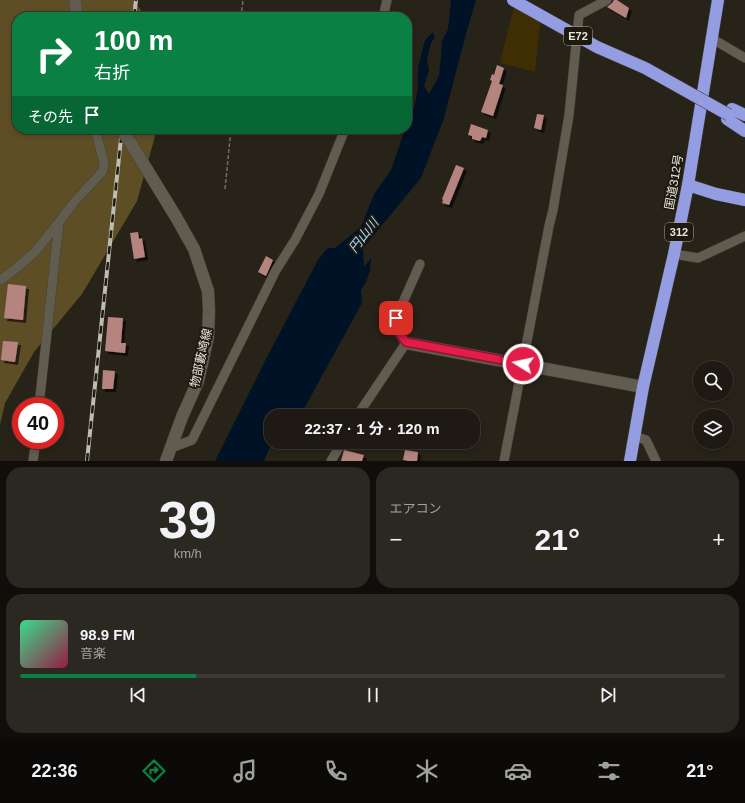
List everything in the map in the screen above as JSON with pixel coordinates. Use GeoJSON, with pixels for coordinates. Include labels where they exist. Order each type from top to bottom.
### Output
{"type":"FeatureCollection","features":[{"type":"Feature","properties":{"kind":"highway","name":"E72"},"geometry":{"type":"LineString","coordinates":[[513,0],[597,46],[646,68],[730,115]]}},
{"type":"Feature","properties":{"kind":"highway","name":"国道312号"},"geometry":{"type":"LineString","coordinates":[[630,461],[643,387],[674,254],[688,185],[717,1]]}},
{"type":"Feature","properties":{"kind":"highway"},"geometry":{"type":"LineString","coordinates":[[597,46],[619,63],[730,115],[745,124]]}},
{"type":"Feature","properties":{"kind":"highway"},"geometry":{"type":"LineString","coordinates":[[730,115],[745,115]]}},
{"type":"Feature","properties":{"kind":"highway"},"geometry":{"type":"LineString","coordinates":[[730,115],[745,131]]}},
{"type":"Feature","properties":{"kind":"highway"},"geometry":{"type":"LineString","coordinates":[[688,185],[718,187],[745,192]]}},
{"type":"Feature","properties":{"kind":"highway"},"geometry":{"type":"LineString","coordinates":[[688,185],[716,194],[745,200]]}},
{"type":"Feature","properties":{"kind":"main road"},"geometry":{"type":"LineString","coordinates":[[75,0],[76,12]]}},
{"type":"Feature","properties":{"kind":"main road","name":"物部藪崎線"},"geometry":{"type":"LineString","coordinates":[[124,134],[194,249],[208,291],[208,337],[198,382],[182,416],[166,461]]}},
{"type":"Feature","properties":{"kind":"main road"},"geometry":{"type":"LineString","coordinates":[[406,342],[643,387]]}},
{"type":"Feature","properties":{"kind":"street"},"geometry":{"type":"LineString","coordinates":[[384,12],[387,0]]}},
{"type":"Feature","properties":{"kind":"street"},"geometry":{"type":"LineString","coordinates":[[504,461],[549,226],[554,210],[569,115],[579,15],[607,0]]}},
{"type":"Feature","properties":{"kind":"street"},"geometry":{"type":"LineString","coordinates":[[712,38],[745,58]]}},
{"type":"Feature","properties":{"kind":"street"},"geometry":{"type":"LineString","coordinates":[[0,280],[35,252],[75,201],[102,172],[104,166],[103,159],[96,134]]}},
{"type":"Feature","properties":{"kind":"street"},"geometry":{"type":"LineString","coordinates":[[171,448],[192,440],[276,270],[295,240],[318,194],[343,134]]}},
{"type":"Feature","properties":{"kind":"street"},"geometry":{"type":"LineString","coordinates":[[40,397],[59,222]]}},
{"type":"Feature","properties":{"kind":"street"},"geometry":{"type":"LineString","coordinates":[[674,254],[698,258],[745,236]]}},
{"type":"Feature","properties":{"kind":"street"},"geometry":{"type":"LineString","coordinates":[[362,409],[406,342],[397,330],[396,318],[420,264]]}},
{"type":"Feature","properties":{"kind":"street"},"geometry":{"type":"LineString","coordinates":[[634,436],[646,440],[656,461]]}},
{"type":"Feature","properties":{"kind":"street"},"geometry":{"type":"LineString","coordinates":[[33,461],[35,449]]}},
{"type":"Feature","properties":{"kind":"street"},"geometry":{"type":"LineString","coordinates":[[331,461],[338,449]]}},
{"type":"Feature","properties":{"kind":"path"},"geometry":{"type":"LineString","coordinates":[[242,12],[243,0]]}},
{"type":"Feature","properties":{"kind":"path"},"geometry":{"type":"LineString","coordinates":[[225,189],[230,134]]}},
{"type":"Feature","properties":{"kind":"shaded area"},"geometry":{"type":"Polygon","coordinates":[[[0,0],[133,0],[142,12],[12,12],[12,134],[156,134],[137,201],[82,294],[34,352],[5,403],[0,425],[0,0]]]}},
{"type":"Feature","properties":{"kind":"shaded area"},"geometry":{"type":"Polygon","coordinates":[[[515,3],[541,16],[535,72],[500,63],[515,3]]]}},
{"type":"Feature","properties":{"kind":"water","name":"円山川"},"geometry":{"type":"Polygon","coordinates":[[[451,0],[476,0],[444,118],[421,178],[363,248],[364,267],[371,258],[370,271],[361,290],[362,303],[304,409],[264,409],[264,449],[269,449],[264,461],[215,461],[319,258],[328,248],[335,248],[361,227],[374,194],[391,170],[403,134],[412,134],[412,113],[418,87],[418,67],[425,40],[433,32],[435,37],[431,43],[427,59],[429,71],[424,86],[429,94],[439,76],[442,41],[448,29],[451,0]]]}},
{"type":"Feature","properties":{"kind":"building"},"geometry":{"type":"Polygon","coordinates":[[[614,0],[617,0],[629,8],[626,18],[607,7],[614,0]]]}},
{"type":"Feature","properties":{"kind":"building"},"geometry":{"type":"Polygon","coordinates":[[[497,65],[504,68],[499,84],[503,85],[493,116],[481,112],[492,81],[490,80],[492,74],[494,75],[497,65]]]}},
{"type":"Feature","properties":{"kind":"building"},"geometry":{"type":"Polygon","coordinates":[[[537,114],[544,115],[541,130],[534,128],[537,114]]]}},
{"type":"Feature","properties":{"kind":"building"},"geometry":{"type":"Polygon","coordinates":[[[471,124],[488,130],[486,138],[482,137],[480,141],[472,139],[472,136],[468,135],[471,124]]]}},
{"type":"Feature","properties":{"kind":"building"},"geometry":{"type":"Polygon","coordinates":[[[456,165],[464,168],[449,205],[442,203],[442,199],[456,165]]]}},
{"type":"Feature","properties":{"kind":"building"},"geometry":{"type":"Polygon","coordinates":[[[138,232],[139,239],[142,238],[145,257],[134,259],[130,233],[138,232]]]}},
{"type":"Feature","properties":{"kind":"building"},"geometry":{"type":"Polygon","coordinates":[[[266,256],[273,260],[266,276],[258,272],[266,256]]]}},
{"type":"Feature","properties":{"kind":"building"},"geometry":{"type":"Polygon","coordinates":[[[8,284],[26,286],[23,320],[4,318],[8,284]]]}},
{"type":"Feature","properties":{"kind":"building"},"geometry":{"type":"Polygon","coordinates":[[[108,317],[123,318],[121,343],[126,343],[125,353],[105,351],[108,317]]]}},
{"type":"Feature","properties":{"kind":"building"},"geometry":{"type":"Polygon","coordinates":[[[3,341],[18,342],[15,362],[1,360],[3,341]]]}},
{"type":"Feature","properties":{"kind":"building"},"geometry":{"type":"Polygon","coordinates":[[[103,370],[115,371],[113,389],[102,389],[103,370]]]}},
{"type":"Feature","properties":{"kind":"building"},"geometry":{"type":"Polygon","coordinates":[[[344,450],[364,455],[362,461],[341,461],[344,450]]]}},
{"type":"Feature","properties":{"kind":"building"},"geometry":{"type":"Polygon","coordinates":[[[405,450],[418,452],[417,461],[403,460],[405,450]]]}},
{"type":"Feature","properties":{"kind":"railway"},"geometry":{"type":"LineString","coordinates":[[135,12],[136,0]]}},
{"type":"Feature","properties":{"kind":"railway"},"geometry":{"type":"LineString","coordinates":[[87,461],[121,134]]}},
{"type":"Feature","properties":{"kind":"route"},"geometry":{"type":"LineString","coordinates":[[396,318],[397,330],[406,342],[523,364]]}}]}
